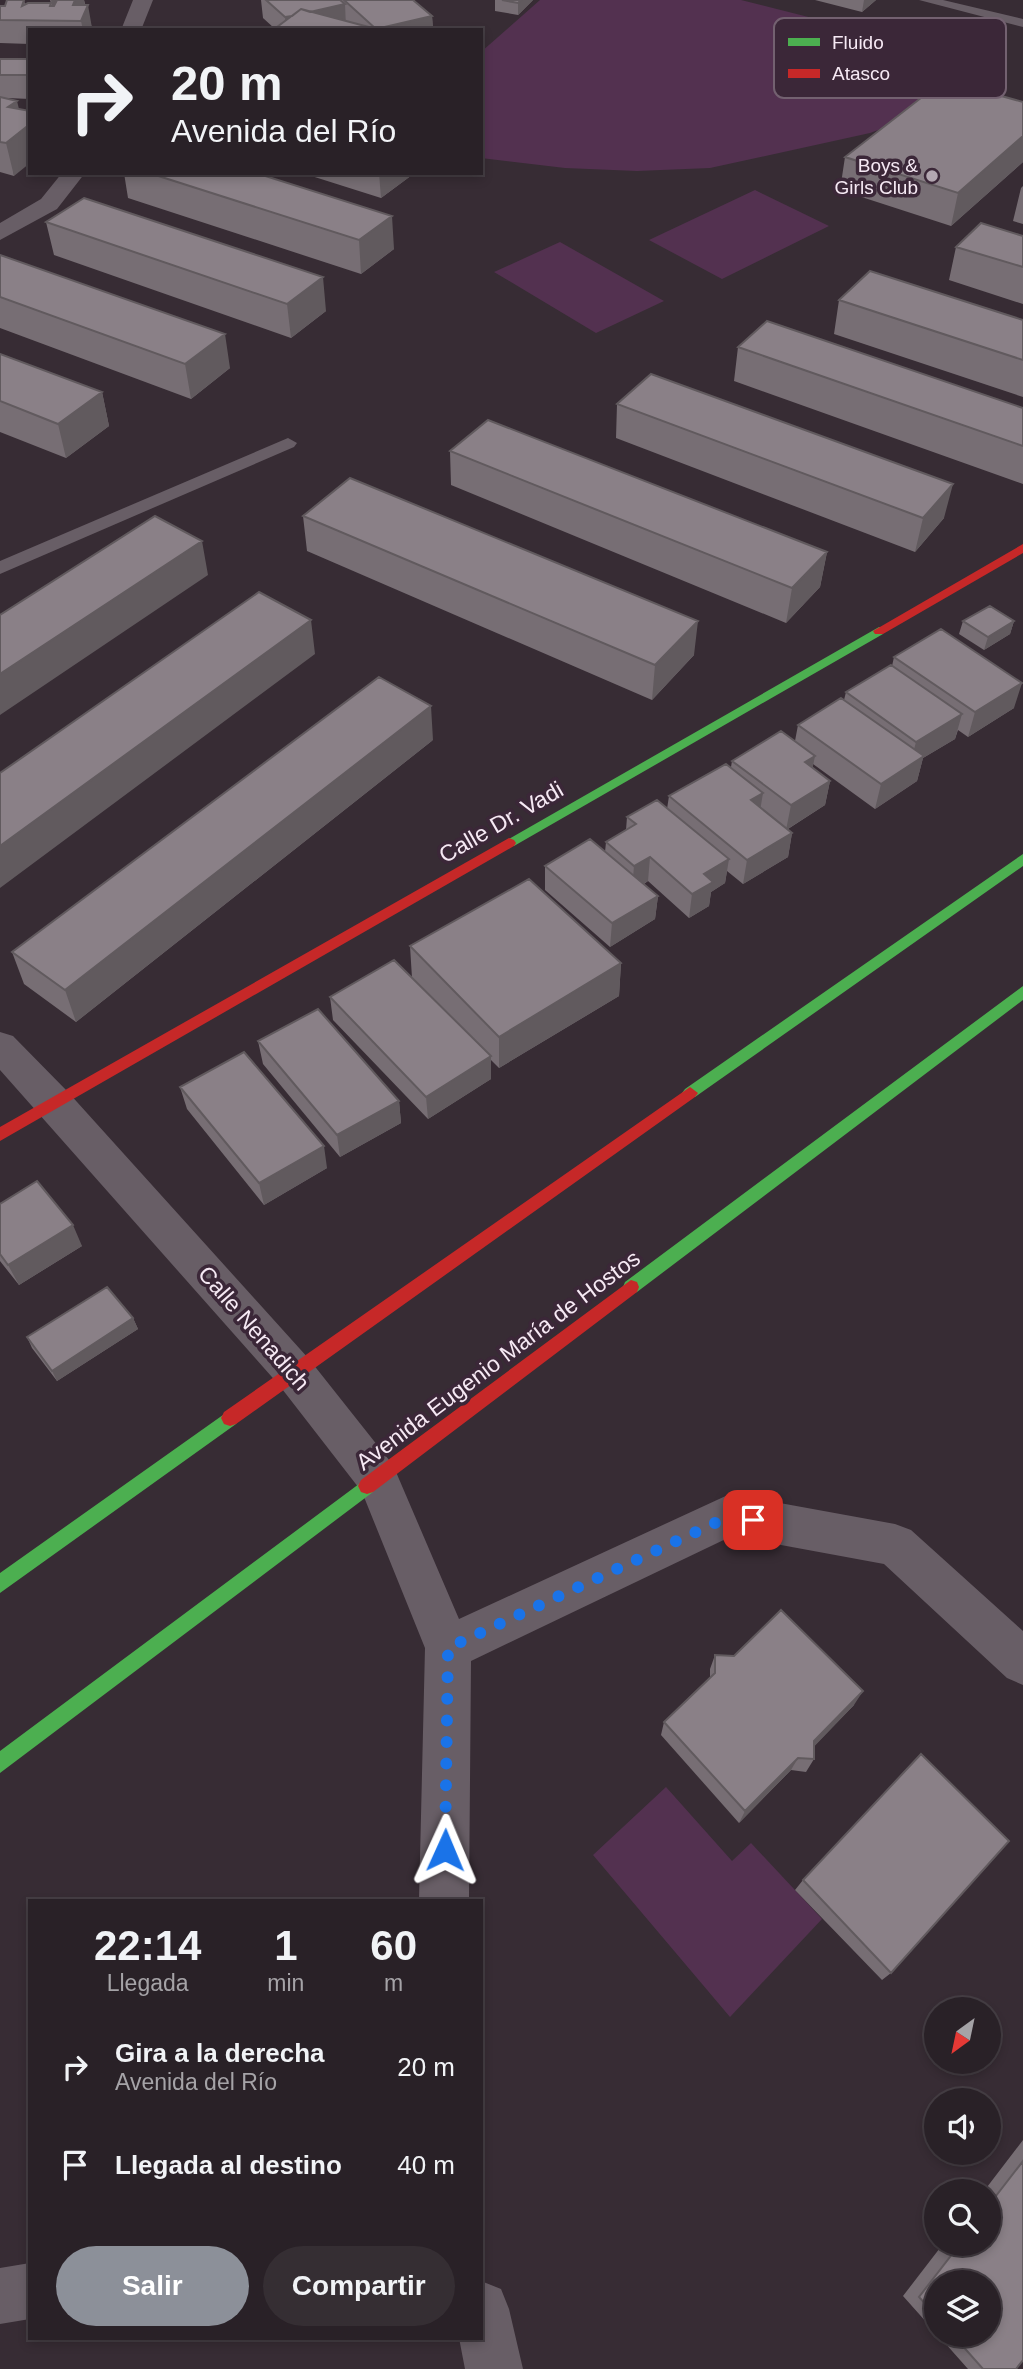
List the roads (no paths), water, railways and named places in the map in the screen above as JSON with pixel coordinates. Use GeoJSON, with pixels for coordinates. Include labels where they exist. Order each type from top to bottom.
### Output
{"type":"FeatureCollection","features":[{"type":"Feature","properties":{"kind":"main road","name":"Calle Dr. Vadi"},"geometry":{"type":"LineString","coordinates":[[0,1135],[1023,548]]}},
{"type":"Feature","properties":{"kind":"main road"},"geometry":{"type":"LineString","coordinates":[[0,1584],[294,1372],[1023,859]]}},
{"type":"Feature","properties":{"kind":"main road","name":"Avenida Eugenio María de Hostos"},"geometry":{"type":"LineString","coordinates":[[0,1763],[1023,992]]}},
{"type":"Feature","properties":{"kind":"street"},"geometry":{"type":"LineString","coordinates":[[132,28],[143,0]]}},
{"type":"Feature","properties":{"kind":"street"},"geometry":{"type":"LineString","coordinates":[[0,233],[48,204],[72,175]]}},
{"type":"Feature","properties":{"kind":"street","name":"Calle Nenadich"},"geometry":{"type":"LineString","coordinates":[[0,1046],[55,1103],[294,1372],[378,1479],[448,1648]]}},
{"type":"Feature","properties":{"kind":"street"},"geometry":{"type":"LineString","coordinates":[[444,1899],[448,1648],[730,1516],[895,1545],[1023,1662]]}},
{"type":"Feature","properties":{"kind":"street"},"geometry":{"type":"LineString","coordinates":[[0,2296],[28,2291]]}},
{"type":"Feature","properties":{"kind":"street"},"geometry":{"type":"LineString","coordinates":[[483,2318],[494,2369]]}},
{"type":"Feature","properties":{"kind":"lane"},"geometry":{"type":"LineString","coordinates":[[926,0],[1002,18]]}},
{"type":"Feature","properties":{"kind":"lane"},"geometry":{"type":"LineString","coordinates":[[0,568],[288,443]]}},
{"type":"Feature","properties":{"kind":"place","name":"Boys & Girls Club"},"geometry":{"type":"Point","coordinates":[932,176]}}]}
